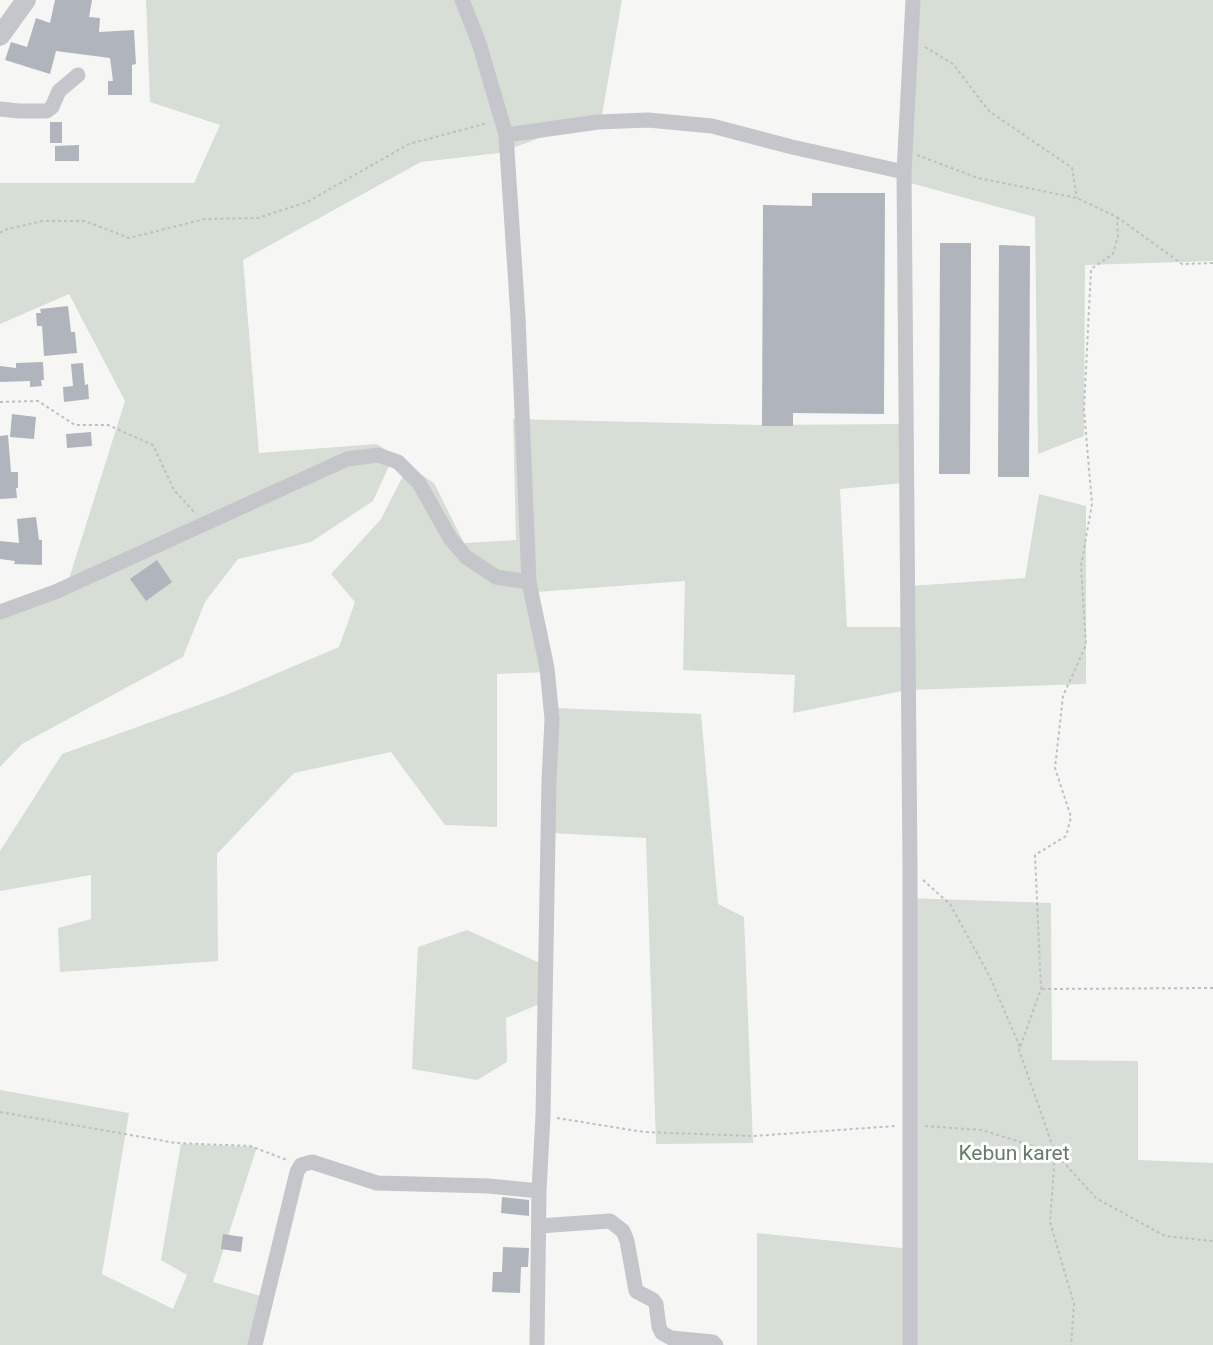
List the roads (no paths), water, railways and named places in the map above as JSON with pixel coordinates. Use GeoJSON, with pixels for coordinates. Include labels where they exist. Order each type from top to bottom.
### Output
{"type":"FeatureCollection","features":[{"type":"Feature","properties":{"kind":"street"},"geometry":{"type":"LineString","coordinates":[[0,36],[26,0]]}},
{"type":"Feature","properties":{"kind":"street"},"geometry":{"type":"LineString","coordinates":[[462,0],[479,43],[504,127],[518,316],[529,582],[547,668],[552,719],[537,1345]]}},
{"type":"Feature","properties":{"kind":"street"},"geometry":{"type":"LineString","coordinates":[[910,1345],[910,867],[904,172],[913,0]]}},
{"type":"Feature","properties":{"kind":"street"},"geometry":{"type":"LineString","coordinates":[[0,109],[47,111],[52,107],[59,91],[78,75]]}},
{"type":"Feature","properties":{"kind":"street"},"geometry":{"type":"LineString","coordinates":[[504,127],[648,120],[712,126],[904,172]]}},
{"type":"Feature","properties":{"kind":"street"},"geometry":{"type":"LineString","coordinates":[[0,612],[55,592],[204,522],[347,459],[378,455],[398,462],[419,483],[450,538],[466,557],[496,577],[529,582]]}},
{"type":"Feature","properties":{"kind":"street"},"geometry":{"type":"LineString","coordinates":[[255,1345],[297,1172],[301,1165],[312,1162],[377,1183],[489,1186],[539,1191]]}},
{"type":"Feature","properties":{"kind":"street"},"geometry":{"type":"LineString","coordinates":[[539,1226],[610,1221],[623,1231],[627,1241],[633,1284],[636,1291],[656,1304],[659,1328],[662,1333],[671,1338],[714,1342],[716,1345]]}},
{"type":"Feature","properties":{"kind":"park label","name":"Kebun karet"},"geometry":{"type":"Point","coordinates":[1014,1155]}}]}
